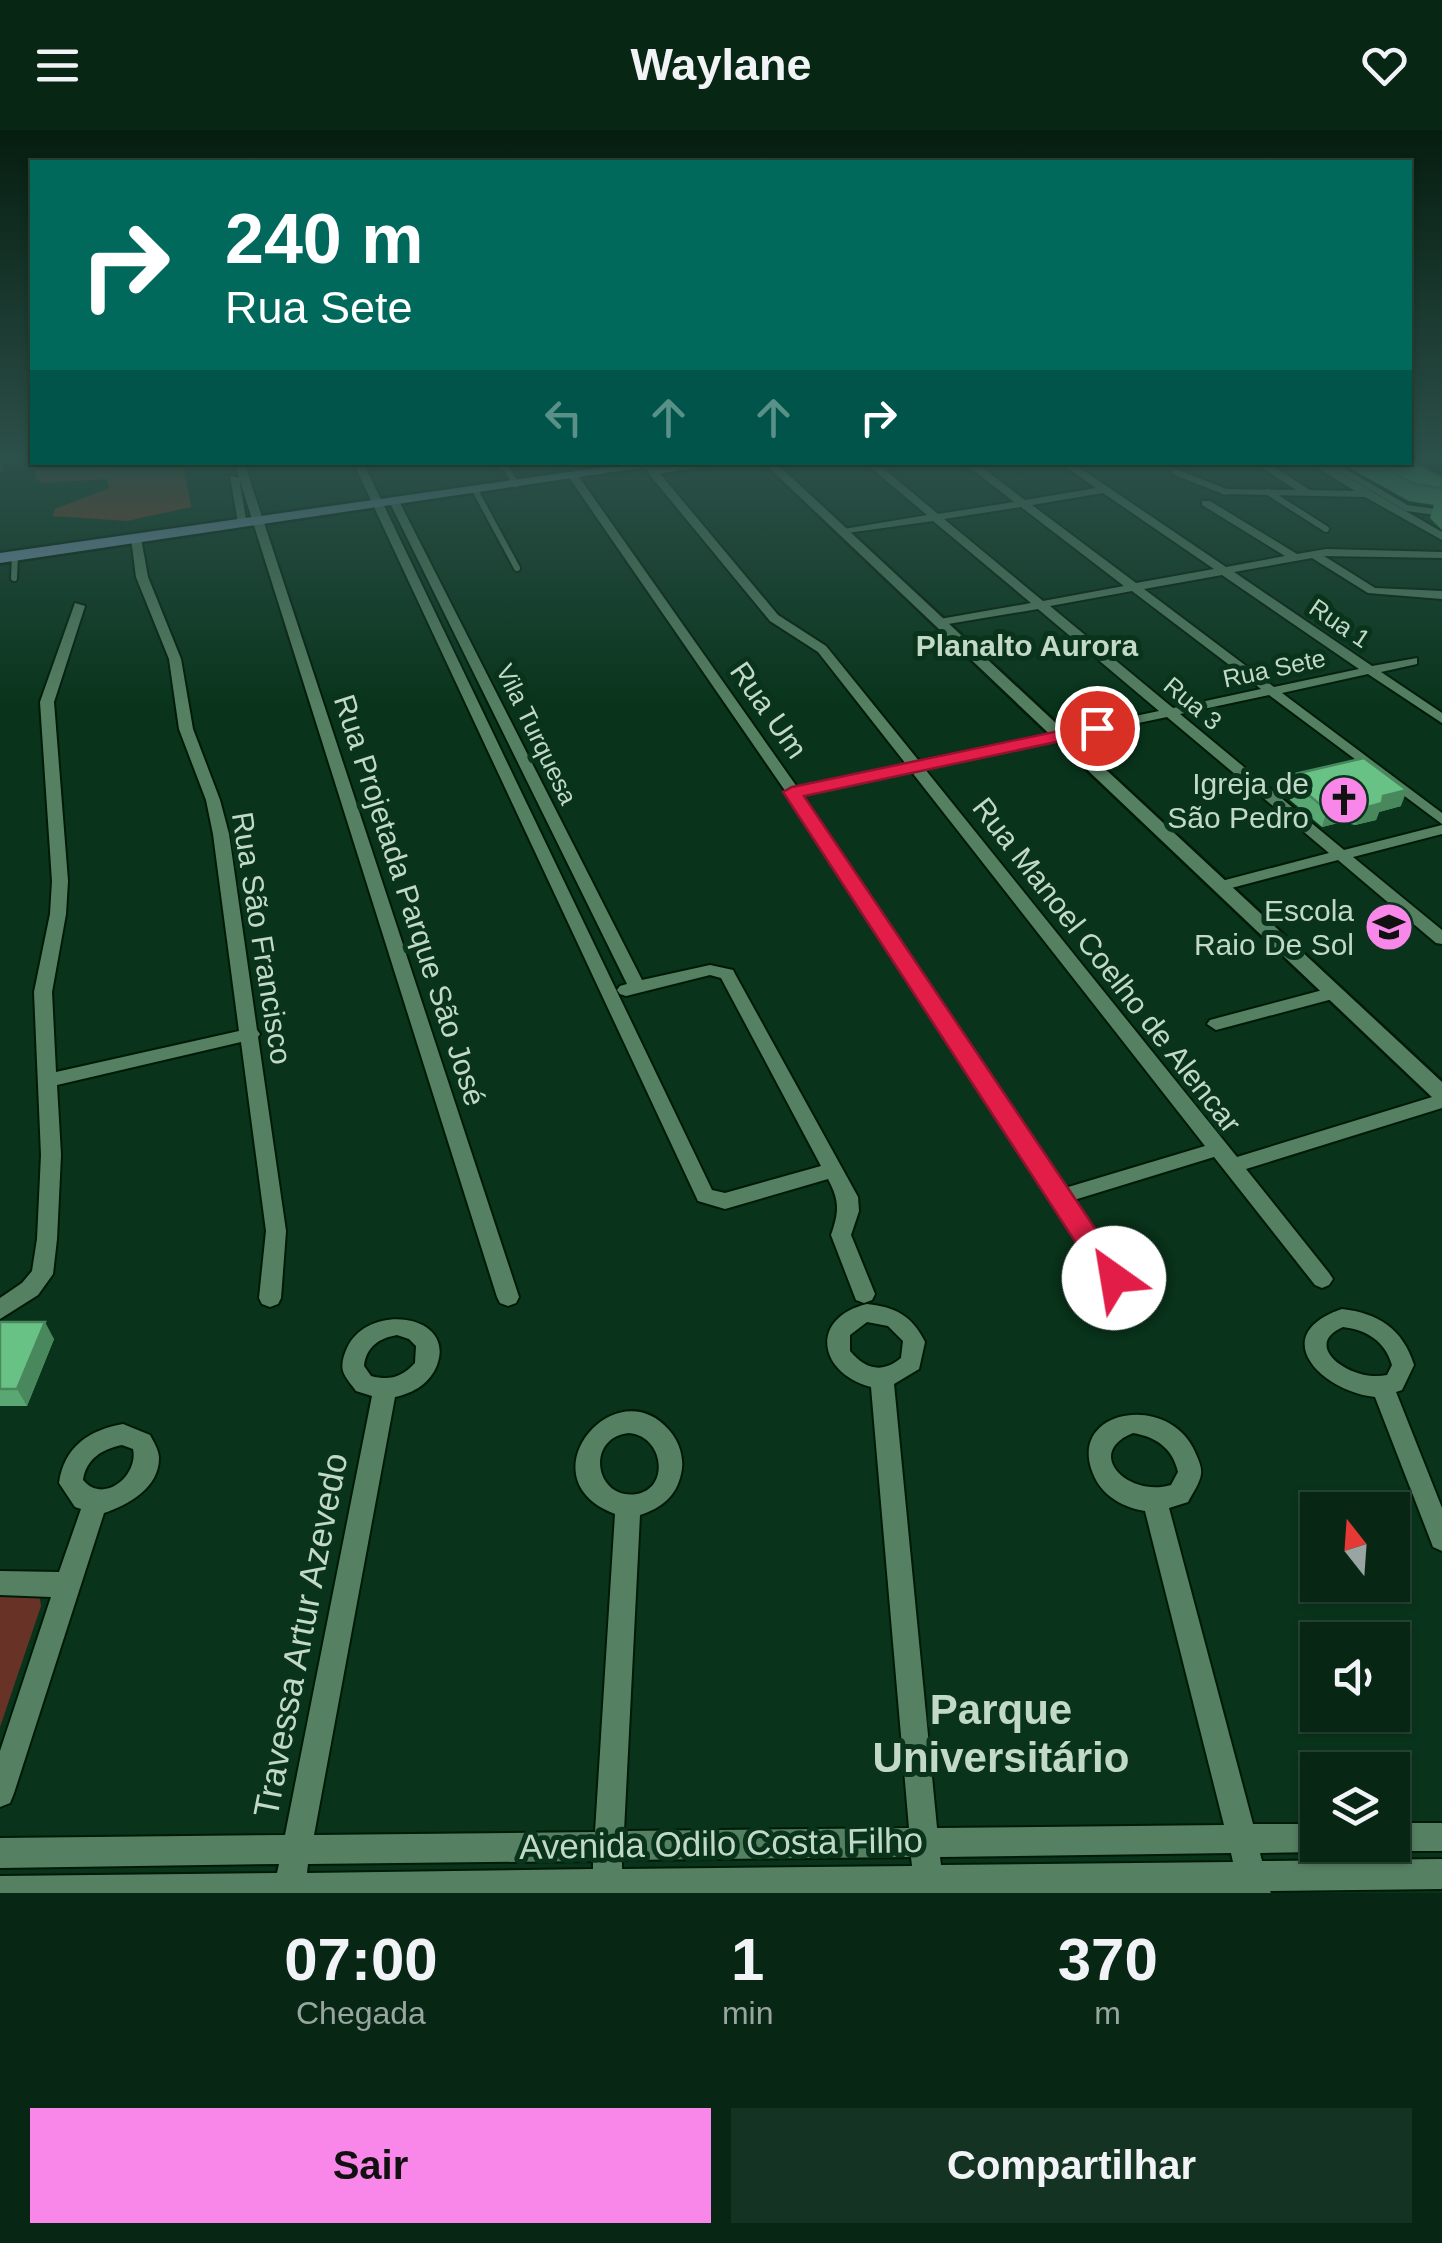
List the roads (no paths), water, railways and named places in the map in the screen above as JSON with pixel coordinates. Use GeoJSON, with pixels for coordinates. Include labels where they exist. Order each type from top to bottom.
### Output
{"type":"FeatureCollection","features":[{"type":"Feature","properties":{"kind":"main road"},"geometry":{"type":"LineString","coordinates":[[8,557],[107,542]]}},
{"type":"Feature","properties":{"kind":"street","name":"Rua São Francisco"},"geometry":{"type":"LineString","coordinates":[[137,542],[148,596],[176,659],[186,729],[221,834],[276,1231],[270,1298]]}},
{"type":"Feature","properties":{"kind":"street","name":"Rua Projetada Parque São José"},"geometry":{"type":"LineString","coordinates":[[258,542],[508,1297]]}},
{"type":"Feature","properties":{"kind":"street","name":"Vila Turquesa"},"geometry":{"type":"LineString","coordinates":[[400,542],[420,597],[472,710],[705,1196],[725,1201],[834,1170]]}},
{"type":"Feature","properties":{"kind":"street","name":"Vila Turquesa"},"geometry":{"type":"LineString","coordinates":[[410,542],[441,594],[637,988]]}},
{"type":"Feature","properties":{"kind":"street","name":"Rua Um"},"geometry":{"type":"LineString","coordinates":[[619,542],[792,792],[1114,1278]]}},
{"type":"Feature","properties":{"kind":"street","name":"Rua Manoel Coelho de Alencar"},"geometry":{"type":"LineString","coordinates":[[711,542],[774,618],[822,650],[1322,1279]]}},
{"type":"Feature","properties":{"kind":"street"},"geometry":{"type":"LineString","coordinates":[[855,542],[1440,1091],[1233,1166]]}},
{"type":"Feature","properties":{"kind":"street","name":"Rua 3"},"geometry":{"type":"LineString","coordinates":[[964,542],[1442,939]]}},
{"type":"Feature","properties":{"kind":"street"},"geometry":{"type":"LineString","coordinates":[[1072,542],[1442,820]]}},
{"type":"Feature","properties":{"kind":"street","name":"Rua 1"},"geometry":{"type":"LineString","coordinates":[[1181,542],[1442,719]]}},
{"type":"Feature","properties":{"kind":"street"},"geometry":{"type":"LineString","coordinates":[[1270,542],[1294,557]]}},
{"type":"Feature","properties":{"kind":"street"},"geometry":{"type":"LineString","coordinates":[[940,622],[1313,554],[1442,554]]}},
{"type":"Feature","properties":{"kind":"street"},"geometry":{"type":"LineString","coordinates":[[1313,554],[1372,591],[1442,595]]}},
{"type":"Feature","properties":{"kind":"street"},"geometry":{"type":"LineString","coordinates":[[420,597],[441,594]]}},
{"type":"Feature","properties":{"kind":"street"},"geometry":{"type":"LineString","coordinates":[[0,1310],[30,1289],[42,1274],[51,1155],[44,992],[60,881],[47,702],[79,606]]}},
{"type":"Feature","properties":{"kind":"street","name":"Rua Sete"},"geometry":{"type":"LineString","coordinates":[[792,792],[1413,662]]}},
{"type":"Feature","properties":{"kind":"street"},"geometry":{"type":"LineString","coordinates":[[472,710],[494,706]]}},
{"type":"Feature","properties":{"kind":"street"},"geometry":{"type":"LineString","coordinates":[[1220,886],[1442,829]]}},
{"type":"Feature","properties":{"kind":"street"},"geometry":{"type":"LineString","coordinates":[[544,857],[568,852]]}},
{"type":"Feature","properties":{"kind":"street"},"geometry":{"type":"LineString","coordinates":[[611,994],[704,971],[725,972],[850,1204],[842,1240],[864,1294]]}},
{"type":"Feature","properties":{"kind":"street"},"geometry":{"type":"LineString","coordinates":[[1216,1024],[1334,993]]}},
{"type":"Feature","properties":{"kind":"street"},"geometry":{"type":"LineString","coordinates":[[50,1080],[251,1034]]}},
{"type":"Feature","properties":{"kind":"street"},"geometry":{"type":"LineString","coordinates":[[1063,1196],[1218,1148]]}},
{"type":"Feature","properties":{"kind":"street"},"geometry":{"type":"LineString","coordinates":[[882,1378],[929,1886]]}},
{"type":"Feature","properties":{"kind":"street"},"geometry":{"type":"LineString","coordinates":[[1383,1388],[1442,1539]]}},
{"type":"Feature","properties":{"kind":"street","name":"Travessa Artur Azevedo"},"geometry":{"type":"LineString","coordinates":[[289,1889],[385,1390]]}},
{"type":"Feature","properties":{"kind":"street"},"geometry":{"type":"LineString","coordinates":[[0,1793],[96,1502]]}},
{"type":"Feature","properties":{"kind":"street"},"geometry":{"type":"LineString","coordinates":[[1155,1503],[1254,1884]]}},
{"type":"Feature","properties":{"kind":"street"},"geometry":{"type":"LineString","coordinates":[[606,1888],[628,1504]]}},
{"type":"Feature","properties":{"kind":"street"},"geometry":{"type":"LineString","coordinates":[[0,1584],[70,1584]]}},
{"type":"Feature","properties":{"kind":"street"},"geometry":{"type":"LineString","coordinates":[[1410,1837],[1442,1837]]}},
{"type":"Feature","properties":{"kind":"street","name":"Avenida Odilo Costa Filho"},"geometry":{"type":"LineString","coordinates":[[0,1852],[1300,1838]]}},
{"type":"Feature","properties":{"kind":"street","name":"Avenida Odilo Costa Filho"},"geometry":{"type":"LineString","coordinates":[[0,1891],[1254,1884],[1442,1874]]}},
{"type":"Feature","properties":{"kind":"lane"},"geometry":{"type":"LineString","coordinates":[[503,542],[517,568]]}},
{"type":"Feature","properties":{"kind":"lane"},"geometry":{"type":"LineString","coordinates":[[8,557],[14,578]]}},
{"type":"Feature","properties":{"kind":"place","name":"Igreja de São Pedro"},"geometry":{"type":"Point","coordinates":[1344,800]}},
{"type":"Feature","properties":{"kind":"place","name":"Escola Raio De Sol"},"geometry":{"type":"Point","coordinates":[1389,927]}},
{"type":"Feature","properties":{"kind":"district","name":"Planalto Aurora"},"geometry":{"type":"Point","coordinates":[1027,645]}},
{"type":"Feature","properties":{"kind":"district","name":"Parque Universitário"},"geometry":{"type":"Point","coordinates":[1001,1733]}}]}
